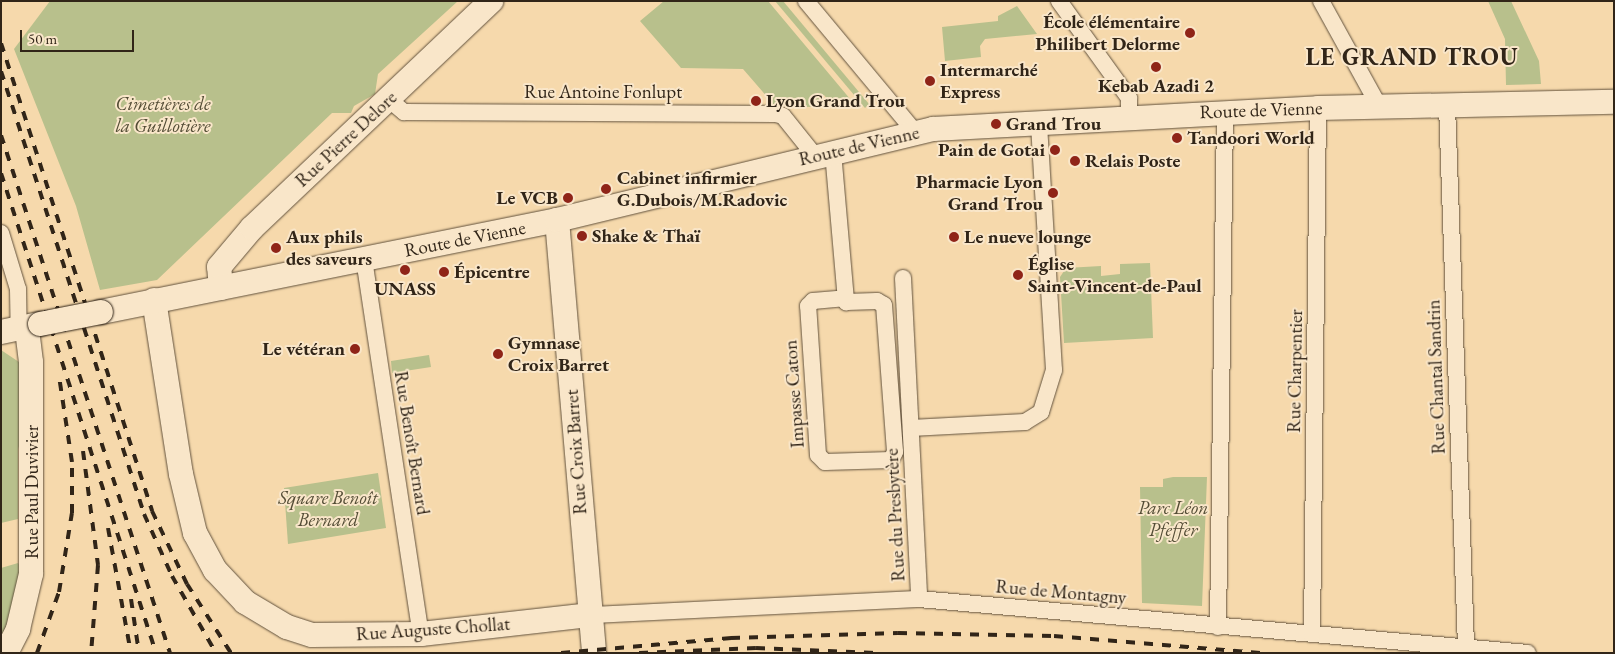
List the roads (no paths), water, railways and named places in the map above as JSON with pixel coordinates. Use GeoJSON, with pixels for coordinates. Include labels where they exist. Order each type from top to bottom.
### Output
{"type":"FeatureCollection","features":[{"type":"Feature","properties":{"kind":"main road","name":"Rue Pierre Delore"},"geometry":{"type":"LineString","coordinates":[[221,288],[219,268],[252,228],[491,1]]}},
{"type":"Feature","properties":{"kind":"main road","name":"Route de Vienne"},"geometry":{"type":"LineString","coordinates":[[22,328],[557,220],[915,132],[1129,116],[1380,106],[1614,102]]}},
{"type":"Feature","properties":{"kind":"main road","name":"Rue Croix Barret"},"geometry":{"type":"LineString","coordinates":[[557,220],[594,653]]}},
{"type":"Feature","properties":{"kind":"main road","name":"Rue Auguste Chollat"},"geometry":{"type":"LineString","coordinates":[[154,300],[188,510],[215,570],[244,602],[287,627],[312,634],[421,634],[591,614]]}},
{"type":"Feature","properties":{"kind":"main road","name":"Rue Paul Duvivier"},"geometry":{"type":"LineString","coordinates":[[6,653],[18,629],[31,574],[32,362],[22,328]]}},
{"type":"Feature","properties":{"kind":"street"},"geometry":{"type":"LineString","coordinates":[[806,1],[915,132]]}},
{"type":"Feature","properties":{"kind":"street"},"geometry":{"type":"LineString","coordinates":[[1059,1],[1129,98],[1129,116]]}},
{"type":"Feature","properties":{"kind":"street"},"geometry":{"type":"LineString","coordinates":[[1321,1],[1380,106]]}},
{"type":"Feature","properties":{"kind":"street","name":"Rue Antoine Fonlupt"},"geometry":{"type":"LineString","coordinates":[[376,110],[392,102],[404,112],[776,114],[783,116],[824,154]]}},
{"type":"Feature","properties":{"kind":"street","name":"Rue Chantal Sandrin"},"geometry":{"type":"LineString","coordinates":[[1447,105],[1466,647]]}},
{"type":"Feature","properties":{"kind":"street","name":"Rue Charpentier"},"geometry":{"type":"LineString","coordinates":[[1312,634],[1318,108]]}},
{"type":"Feature","properties":{"kind":"street"},"geometry":{"type":"LineString","coordinates":[[1218,626],[1225,112]]}},
{"type":"Feature","properties":{"kind":"street","name":"Rue du Presbytère"},"geometry":{"type":"LineString","coordinates":[[911,428],[1025,422],[1041,412],[1054,370],[1039,122]]}},
{"type":"Feature","properties":{"kind":"street"},"geometry":{"type":"LineString","coordinates":[[824,154],[846,298]]}},
{"type":"Feature","properties":{"kind":"street"},"geometry":{"type":"LineString","coordinates":[[1,233],[18,289],[22,328]]}},
{"type":"Feature","properties":{"kind":"street","name":"Rue Benoît Bernard"},"geometry":{"type":"LineString","coordinates":[[364,259],[421,634]]}},
{"type":"Feature","properties":{"kind":"street","name":"Rue du Presbytère"},"geometry":{"type":"LineString","coordinates":[[903,278],[919,599]]}},
{"type":"Feature","properties":{"kind":"street","name":"Impasse Caton"},"geometry":{"type":"LineString","coordinates":[[846,298],[846,302],[877,301],[884,305],[895,452],[891,460],[825,462],[818,455],[808,306],[813,301],[846,298]]}},
{"type":"Feature","properties":{"kind":"street","name":"Rue de Montagny"},"geometry":{"type":"LineString","coordinates":[[591,614],[919,599],[1528,653]]}},
{"type":"Feature","properties":{"kind":"railway"},"geometry":{"type":"LineString","coordinates":[[1,43],[152,511],[187,584],[231,653]]}},
{"type":"Feature","properties":{"kind":"railway"},"geometry":{"type":"LineString","coordinates":[[1,71],[144,514],[172,576],[216,653]]}},
{"type":"Feature","properties":{"kind":"railway"},"geometry":{"type":"LineString","coordinates":[[1,135],[170,653]]}},
{"type":"Feature","properties":{"kind":"railway"},"geometry":{"type":"LineString","coordinates":[[1,173],[156,653]]}},
{"type":"Feature","properties":{"kind":"railway"},"geometry":{"type":"LineString","coordinates":[[37,653],[59,592],[72,513],[72,462],[59,376]]}},
{"type":"Feature","properties":{"kind":"railway"},"geometry":{"type":"LineString","coordinates":[[83,451],[98,565],[91,653]]}},
{"type":"Feature","properties":{"kind":"railway"},"geometry":{"type":"LineString","coordinates":[[108,528],[131,653]]}},
{"type":"Feature","properties":{"kind":"railway"},"geometry":{"type":"LineString","coordinates":[[131,599],[139,653]]}},
{"type":"Feature","properties":{"kind":"railway"},"geometry":{"type":"LineString","coordinates":[[561,653],[731,638],[898,633],[1054,636],[1263,653]]}},
{"type":"Feature","properties":{"kind":"railway"},"geometry":{"type":"LineString","coordinates":[[639,653],[756,648],[876,653]]}},
{"type":"Feature","properties":{"kind":"place","name":"École élémentaire Philibert Delorme"},"geometry":{"type":"Point","coordinates":[1190,33]}},
{"type":"Feature","properties":{"kind":"place","name":"Kebab Azadi 2"},"geometry":{"type":"Point","coordinates":[1156,67]}},
{"type":"Feature","properties":{"kind":"place","name":"Intermarché Express"},"geometry":{"type":"Point","coordinates":[930,81]}},
{"type":"Feature","properties":{"kind":"place","name":"Lyon Grand Trou"},"geometry":{"type":"Point","coordinates":[756,101]}},
{"type":"Feature","properties":{"kind":"place","name":"Grand Trou"},"geometry":{"type":"Point","coordinates":[996,124]}},
{"type":"Feature","properties":{"kind":"place","name":"Tandoori World"},"geometry":{"type":"Point","coordinates":[1177,138]}},
{"type":"Feature","properties":{"kind":"place","name":"Pain de Gotai"},"geometry":{"type":"Point","coordinates":[1055,150]}},
{"type":"Feature","properties":{"kind":"place","name":"Relais Poste"},"geometry":{"type":"Point","coordinates":[1075,161]}},
{"type":"Feature","properties":{"kind":"place","name":"Cabinet infirmier G.Dubois/M.Radovic"},"geometry":{"type":"Point","coordinates":[606,189]}},
{"type":"Feature","properties":{"kind":"place","name":"Pharmacie Lyon Grand Trou"},"geometry":{"type":"Point","coordinates":[1053,193]}},
{"type":"Feature","properties":{"kind":"place","name":"Le VCB"},"geometry":{"type":"Point","coordinates":[568,198]}},
{"type":"Feature","properties":{"kind":"place","name":"Shake & Thaï"},"geometry":{"type":"Point","coordinates":[582,236]}},
{"type":"Feature","properties":{"kind":"place","name":"Le nueve lounge"},"geometry":{"type":"Point","coordinates":[954,237]}},
{"type":"Feature","properties":{"kind":"place","name":"Aux phils des saveurs"},"geometry":{"type":"Point","coordinates":[276,248]}},
{"type":"Feature","properties":{"kind":"place","name":"UNASS"},"geometry":{"type":"Point","coordinates":[405,270]}},
{"type":"Feature","properties":{"kind":"place","name":"Épicentre"},"geometry":{"type":"Point","coordinates":[444,272]}},
{"type":"Feature","properties":{"kind":"place","name":"Église Saint-Vincent-de-Paul"},"geometry":{"type":"Point","coordinates":[1018,275]}},
{"type":"Feature","properties":{"kind":"place","name":"Le vétéran"},"geometry":{"type":"Point","coordinates":[355,349]}},
{"type":"Feature","properties":{"kind":"place","name":"Gymnase Croix Barret"},"geometry":{"type":"Point","coordinates":[498,354]}},
{"type":"Feature","properties":{"kind":"district","name":"LE GRAND TROU"},"geometry":{"type":"Point","coordinates":[1412,57]}},
{"type":"Feature","properties":{"kind":"park label","name":"Cimetières de la Guillotière"},"geometry":{"type":"Point","coordinates":[163,115]}},
{"type":"Feature","properties":{"kind":"park label","name":"Square Benoît Bernard"},"geometry":{"type":"Point","coordinates":[328,509]}},
{"type":"Feature","properties":{"kind":"park label","name":"Parc Léon Pfeffer"},"geometry":{"type":"Point","coordinates":[1173,519]}}]}
